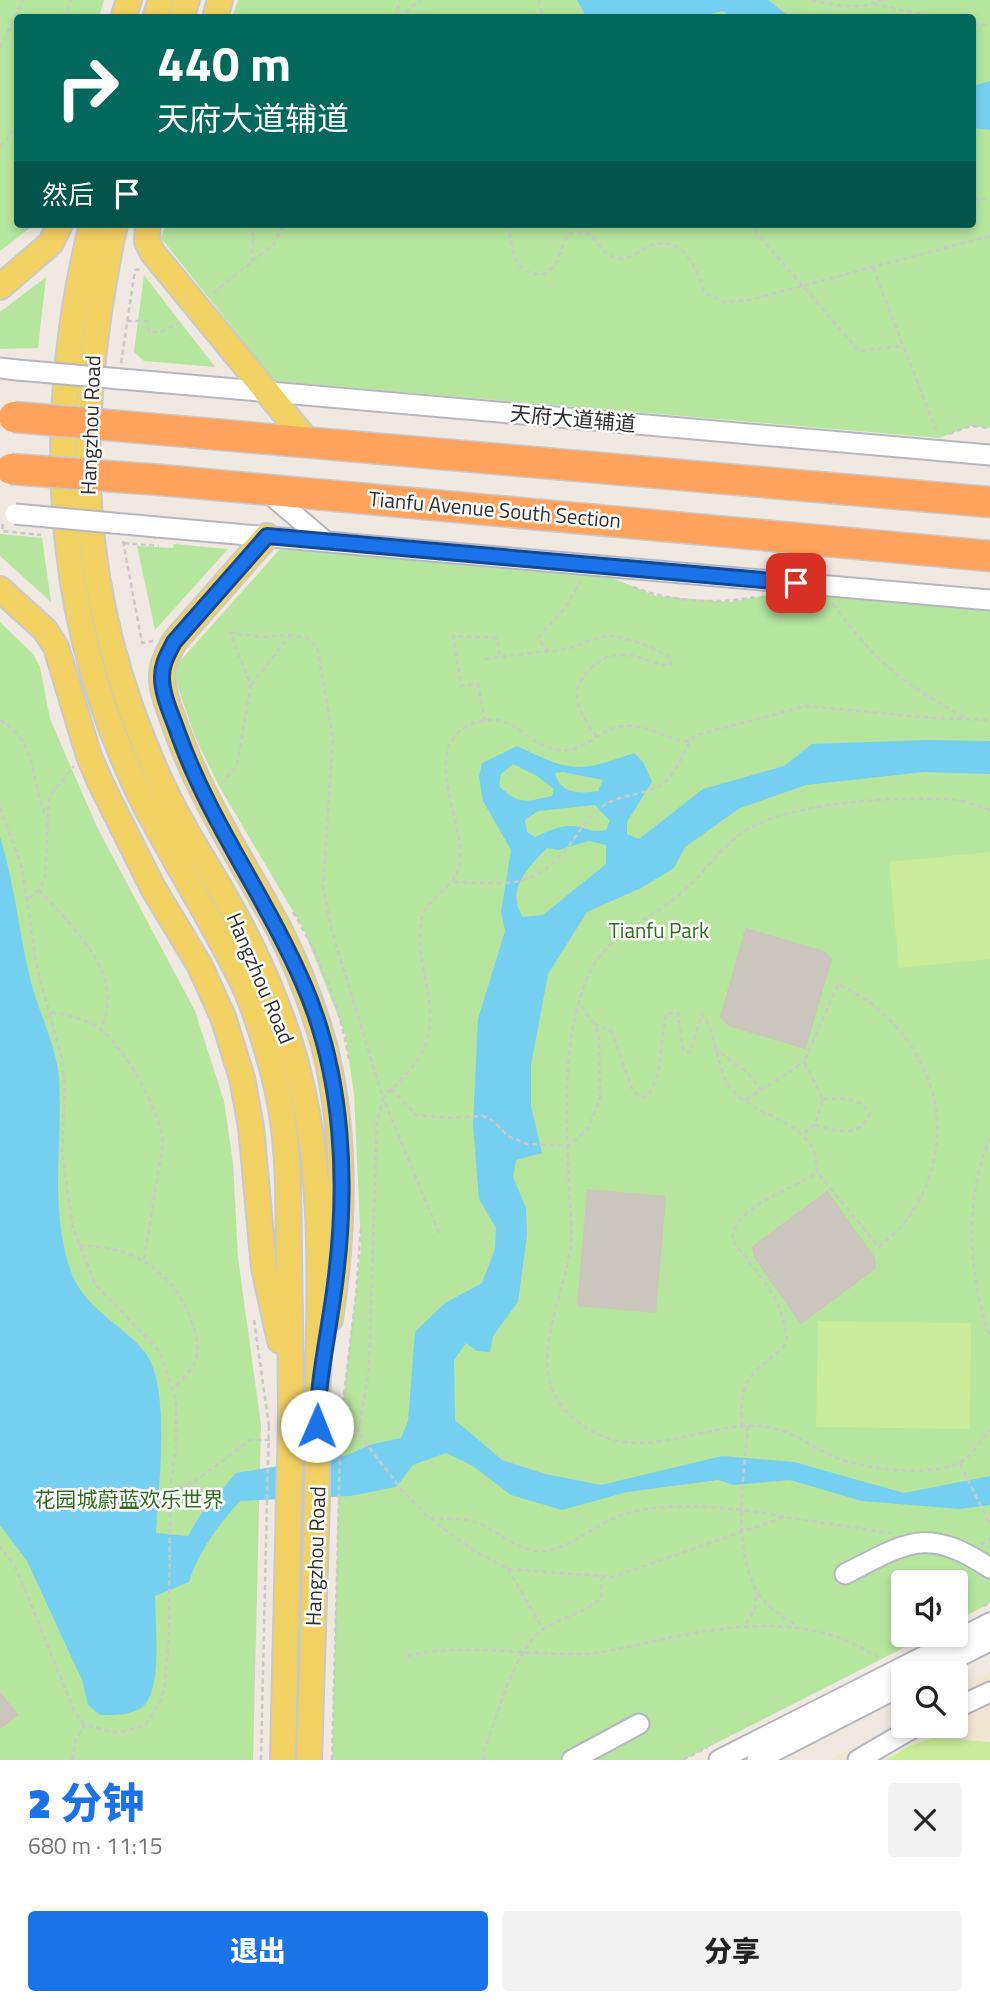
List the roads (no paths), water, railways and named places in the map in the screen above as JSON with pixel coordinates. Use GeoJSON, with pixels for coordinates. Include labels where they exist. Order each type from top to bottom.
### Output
{"type":"FeatureCollection","features":[{"type":"Feature","properties":{"kind":"highway"},"geometry":{"type":"LineString","coordinates":[[7,416],[990,502]]}},
{"type":"Feature","properties":{"kind":"highway","name":"Tianfu Avenue South Section"},"geometry":{"type":"LineString","coordinates":[[6,469],[261,488],[990,556]]}},
{"type":"Feature","properties":{"kind":"main road"},"geometry":{"type":"LineString","coordinates":[[0,287],[51,243],[58,228]]}},
{"type":"Feature","properties":{"kind":"main road","name":"Hangzhou Road"},"geometry":{"type":"LineString","coordinates":[[91,228],[79,279],[61,439],[65,523],[79,620],[117,741],[144,802],[241,978],[277,1088],[288,1169],[291,1396],[279,1431],[278,1499],[283,1760]]}},
{"type":"Feature","properties":{"kind":"main road","name":"Hangzhou Road"},"geometry":{"type":"LineString","coordinates":[[115,228],[102,285],[88,390],[86,439],[93,564],[103,618],[141,735],[166,795],[229,905],[263,974],[297,1069],[308,1113],[315,1165],[318,1392],[329,1432],[328,1499],[309,1760]]}},
{"type":"Feature","properties":{"kind":"main road"},"geometry":{"type":"LineString","coordinates":[[148,228],[147,241],[152,252],[308,442]]}},
{"type":"Feature","properties":{"kind":"main road"},"geometry":{"type":"LineString","coordinates":[[267,536],[174,642],[164,661],[162,678],[191,771],[280,931],[304,986],[332,1083],[341,1151],[342,1209],[335,1286],[318,1392]]}},
{"type":"Feature","properties":{"kind":"main road"},"geometry":{"type":"LineString","coordinates":[[0,589],[45,630],[56,647],[89,756],[153,888],[200,966],[223,1017],[251,1127],[264,1268],[291,1396]]}},
{"type":"Feature","properties":{"kind":"street","name":"天府大道辅道"},"geometry":{"type":"LineString","coordinates":[[8,369],[990,455]]}},
{"type":"Feature","properties":{"kind":"street"},"geometry":{"type":"LineString","coordinates":[[261,488],[325,541]]}},
{"type":"Feature","properties":{"kind":"street"},"geometry":{"type":"LineString","coordinates":[[6,519],[267,536],[990,600]]}},
{"type":"Feature","properties":{"kind":"street"},"geometry":{"type":"LineString","coordinates":[[845,1574],[901,1545],[927,1541],[962,1549],[990,1568]]}},
{"type":"Feature","properties":{"kind":"street"},"geometry":{"type":"LineString","coordinates":[[719,1760],[990,1623]]}},
{"type":"Feature","properties":{"kind":"street"},"geometry":{"type":"LineString","coordinates":[[951,1661],[990,1642]]}},
{"type":"Feature","properties":{"kind":"street"},"geometry":{"type":"LineString","coordinates":[[757,1760],[891,1691]]}},
{"type":"Feature","properties":{"kind":"street"},"geometry":{"type":"LineString","coordinates":[[968,1702],[990,1692]]}},
{"type":"Feature","properties":{"kind":"street"},"geometry":{"type":"LineString","coordinates":[[572,1760],[639,1724]]}},
{"type":"Feature","properties":{"kind":"street"},"geometry":{"type":"LineString","coordinates":[[858,1760],[896,1738]]}},
{"type":"Feature","properties":{"kind":"water"},"geometry":{"type":"Polygon","coordinates":[[[577,0],[768,0],[786,14],[727,14],[723,11],[710,14],[584,14],[577,0]]]}},
{"type":"Feature","properties":{"kind":"water"},"geometry":{"type":"Polygon","coordinates":[[[990,81],[990,130],[976,128],[976,85],[990,81]]]}},
{"type":"Feature","properties":{"kind":"water"},"geometry":{"type":"Polygon","coordinates":[[[990,741],[990,774],[924,772],[806,785],[740,808],[685,847],[674,868],[641,888],[587,912],[548,974],[531,1065],[531,1106],[542,1153],[516,1160],[513,1177],[526,1208],[527,1235],[518,1302],[493,1336],[490,1352],[477,1351],[466,1343],[454,1360],[455,1420],[502,1460],[545,1474],[601,1485],[722,1456],[794,1462],[904,1493],[990,1476],[990,1505],[960,1509],[862,1501],[790,1480],[734,1485],[718,1480],[627,1492],[562,1510],[511,1495],[473,1466],[446,1453],[413,1465],[396,1487],[350,1496],[240,1501],[210,1539],[189,1582],[155,1596],[155,1672],[149,1699],[142,1707],[132,1712],[100,1715],[88,1705],[82,1680],[27,1561],[0,1525],[0,837],[31,982],[58,1067],[58,1198],[70,1269],[84,1294],[144,1351],[153,1367],[161,1412],[156,1533],[188,1536],[199,1517],[236,1473],[348,1455],[369,1445],[401,1438],[408,1421],[415,1332],[445,1303],[482,1283],[495,1249],[496,1228],[479,1199],[473,1125],[478,1019],[505,931],[501,912],[511,850],[483,801],[479,777],[482,763],[517,746],[550,761],[575,767],[600,764],[634,753],[643,762],[652,782],[627,822],[627,834],[639,839],[703,789],[784,766],[812,744],[990,741]],[[513,764],[501,774],[499,786],[518,799],[552,796],[554,789],[537,776],[513,764]],[[563,772],[555,773],[561,785],[578,792],[598,791],[603,780],[563,772]],[[595,805],[538,811],[525,820],[527,832],[535,837],[567,826],[595,831],[606,830],[610,821],[595,805]],[[589,841],[558,850],[547,848],[521,880],[516,897],[523,917],[543,915],[606,864],[606,845],[589,841]]]}},
{"type":"Feature","properties":{"kind":"park label","name":"Tianfu Park"},"geometry":{"type":"Point","coordinates":[659,930]}},
{"type":"Feature","properties":{"kind":"park label","name":"花园城蔚蓝欢乐世界"},"geometry":{"type":"Point","coordinates":[129,1499]}}]}
